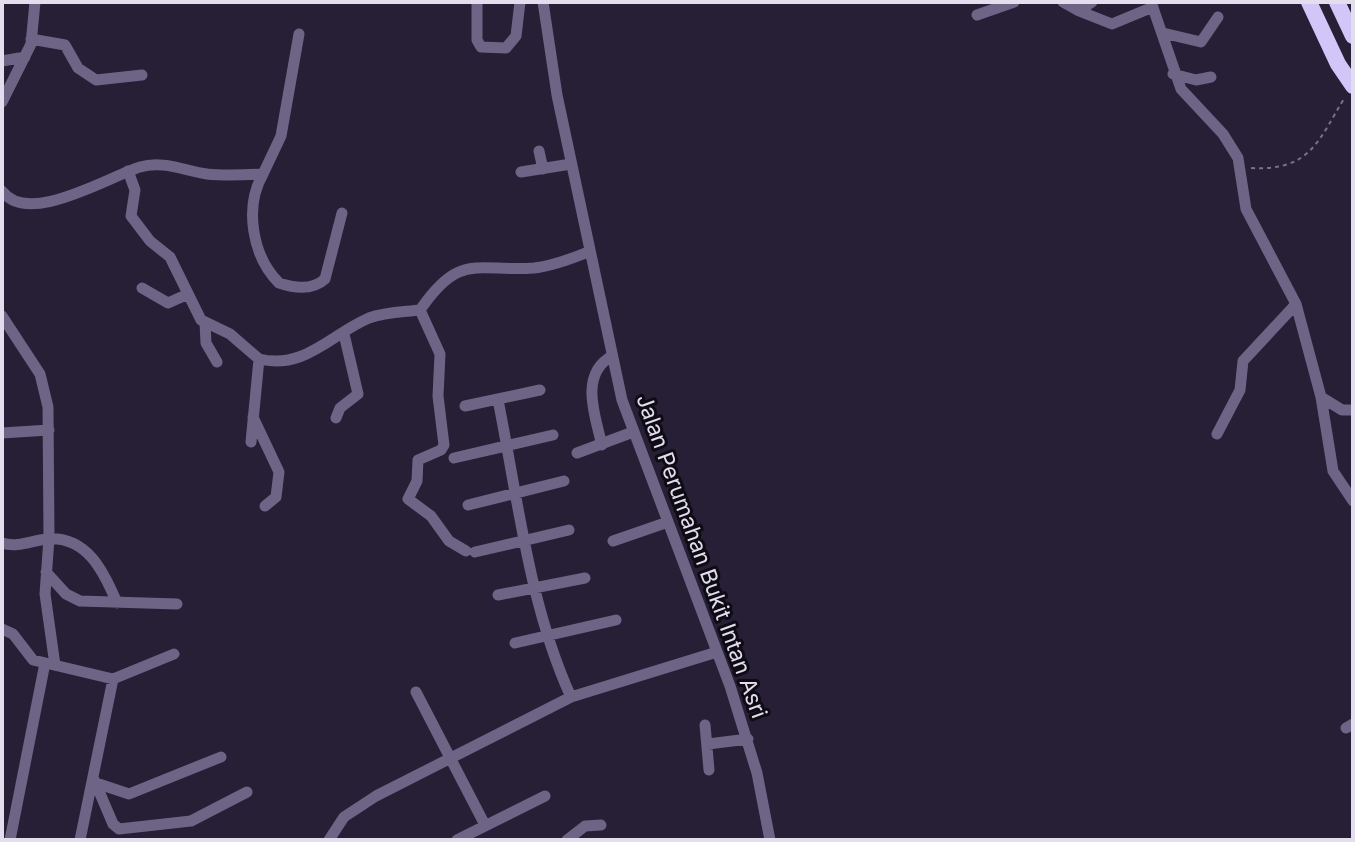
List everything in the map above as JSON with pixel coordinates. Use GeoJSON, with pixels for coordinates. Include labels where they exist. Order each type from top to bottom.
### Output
{"type":"FeatureCollection","features":[{"type":"Feature","properties":{"kind":"highway"},"geometry":{"type":"LineString","coordinates":[[1309,2],[1338,64],[1353,86]]}},
{"type":"Feature","properties":{"kind":"highway"},"geometry":{"type":"LineString","coordinates":[[1339,2],[1353,36]]}},
{"type":"Feature","properties":{"kind":"street"},"geometry":{"type":"LineString","coordinates":[[2,102],[31,39],[35,2]]}},
{"type":"Feature","properties":{"kind":"street"},"geometry":{"type":"LineString","coordinates":[[477,2],[477,40],[481,47],[506,48],[516,36],[520,2]]}},
{"type":"Feature","properties":{"kind":"street","name":"Jalan Perumahan Bukit Intan Asri"},"geometry":{"type":"LineString","coordinates":[[543,2],[588,252],[612,356],[633,432],[748,739],[770,840]]}},
{"type":"Feature","properties":{"kind":"street"},"geometry":{"type":"LineString","coordinates":[[977,15],[1014,2]]}},
{"type":"Feature","properties":{"kind":"street"},"geometry":{"type":"LineString","coordinates":[[1063,2],[1112,24],[1152,4],[1173,74],[1186,97],[1223,134],[1242,168],[1246,209],[1296,304],[1321,397],[1333,471],[1353,501]]}},
{"type":"Feature","properties":{"kind":"street"},"geometry":{"type":"LineString","coordinates":[[1079,11],[1092,2]]}},
{"type":"Feature","properties":{"kind":"street"},"geometry":{"type":"LineString","coordinates":[[1163,33],[1201,42],[1218,17]]}},
{"type":"Feature","properties":{"kind":"street"},"geometry":{"type":"LineString","coordinates":[[299,34],[281,136],[254,196],[254,231],[263,260],[279,283],[314,286],[325,279],[342,213]]}},
{"type":"Feature","properties":{"kind":"street"},"geometry":{"type":"LineString","coordinates":[[31,39],[65,45],[78,68],[96,80],[142,75]]}},
{"type":"Feature","properties":{"kind":"street"},"geometry":{"type":"LineString","coordinates":[[2,61],[25,57]]}},
{"type":"Feature","properties":{"kind":"street"},"geometry":{"type":"LineString","coordinates":[[1173,74],[1196,80],[1211,77]]}},
{"type":"Feature","properties":{"kind":"street"},"geometry":{"type":"LineString","coordinates":[[539,151],[543,169]]}},
{"type":"Feature","properties":{"kind":"street"},"geometry":{"type":"LineString","coordinates":[[521,172],[571,164]]}},
{"type":"Feature","properties":{"kind":"street"},"geometry":{"type":"LineString","coordinates":[[2,191],[18,201],[58,200],[144,166],[169,165],[207,174],[263,174]]}},
{"type":"Feature","properties":{"kind":"street"},"geometry":{"type":"LineString","coordinates":[[128,171],[135,190],[131,216],[150,241],[170,257],[186,295],[205,323],[206,343],[217,362]]}},
{"type":"Feature","properties":{"kind":"street"},"geometry":{"type":"LineString","coordinates":[[205,323],[230,334],[259,359],[296,359],[374,316],[420,310],[437,285],[462,270],[485,266],[538,268],[588,252]]}},
{"type":"Feature","properties":{"kind":"street"},"geometry":{"type":"LineString","coordinates":[[142,288],[168,303],[186,295]]}},
{"type":"Feature","properties":{"kind":"street"},"geometry":{"type":"LineString","coordinates":[[1217,434],[1240,390],[1243,361],[1296,304]]}},
{"type":"Feature","properties":{"kind":"street"},"geometry":{"type":"LineString","coordinates":[[420,310],[440,354],[438,396],[444,445],[441,450],[418,460],[417,481],[408,499],[431,516],[449,541],[471,552],[569,530]]}},
{"type":"Feature","properties":{"kind":"street"},"geometry":{"type":"LineString","coordinates":[[2,316],[40,374],[49,430],[49,538],[45,594],[50,664],[10,840]]}},
{"type":"Feature","properties":{"kind":"street"},"geometry":{"type":"LineString","coordinates":[[336,418],[340,408],[358,394],[344,334]]}},
{"type":"Feature","properties":{"kind":"street"},"geometry":{"type":"LineString","coordinates":[[602,445],[594,411],[593,378],[600,365],[612,356]]}},
{"type":"Feature","properties":{"kind":"street"},"geometry":{"type":"LineString","coordinates":[[251,442],[259,359]]}},
{"type":"Feature","properties":{"kind":"street"},"geometry":{"type":"LineString","coordinates":[[465,406],[540,390]]}},
{"type":"Feature","properties":{"kind":"street"},"geometry":{"type":"LineString","coordinates":[[1321,397],[1342,410],[1353,410]]}},
{"type":"Feature","properties":{"kind":"street"},"geometry":{"type":"LineString","coordinates":[[498,400],[536,588],[548,636],[571,697]]}},
{"type":"Feature","properties":{"kind":"street"},"geometry":{"type":"LineString","coordinates":[[253,417],[279,472],[276,497],[265,506]]}},
{"type":"Feature","properties":{"kind":"street"},"geometry":{"type":"LineString","coordinates":[[2,433],[49,430]]}},
{"type":"Feature","properties":{"kind":"street"},"geometry":{"type":"LineString","coordinates":[[577,453],[633,432]]}},
{"type":"Feature","properties":{"kind":"street"},"geometry":{"type":"LineString","coordinates":[[454,458],[553,435]]}},
{"type":"Feature","properties":{"kind":"street"},"geometry":{"type":"LineString","coordinates":[[468,505],[564,481]]}},
{"type":"Feature","properties":{"kind":"street"},"geometry":{"type":"LineString","coordinates":[[613,541],[668,522]]}},
{"type":"Feature","properties":{"kind":"street"},"geometry":{"type":"LineString","coordinates":[[2,543],[14,545],[49,538],[91,554],[101,566],[117,603]]}},
{"type":"Feature","properties":{"kind":"street"},"geometry":{"type":"LineString","coordinates":[[46,572],[73,598],[117,603],[177,604]]}},
{"type":"Feature","properties":{"kind":"street"},"geometry":{"type":"LineString","coordinates":[[498,595],[585,578]]}},
{"type":"Feature","properties":{"kind":"street"},"geometry":{"type":"LineString","coordinates":[[515,643],[616,620]]}},
{"type":"Feature","properties":{"kind":"street"},"geometry":{"type":"LineString","coordinates":[[2,629],[13,634],[28,657],[113,679],[174,654]]}},
{"type":"Feature","properties":{"kind":"street"},"geometry":{"type":"LineString","coordinates":[[329,840],[353,810],[449,756],[571,697],[717,652]]}},
{"type":"Feature","properties":{"kind":"street"},"geometry":{"type":"LineString","coordinates":[[80,840],[95,780],[113,679]]}},
{"type":"Feature","properties":{"kind":"street"},"geometry":{"type":"LineString","coordinates":[[416,692],[485,825]]}},
{"type":"Feature","properties":{"kind":"street"},"geometry":{"type":"LineString","coordinates":[[705,725],[709,770]]}},
{"type":"Feature","properties":{"kind":"street"},"geometry":{"type":"LineString","coordinates":[[708,744],[748,739]]}},
{"type":"Feature","properties":{"kind":"street"},"geometry":{"type":"LineString","coordinates":[[95,780],[129,794],[221,757]]}},
{"type":"Feature","properties":{"kind":"street"},"geometry":{"type":"LineString","coordinates":[[95,780],[114,826],[122,829],[191,821],[247,792]]}},
{"type":"Feature","properties":{"kind":"street"},"geometry":{"type":"LineString","coordinates":[[457,840],[545,796]]}},
{"type":"Feature","properties":{"kind":"street"},"geometry":{"type":"LineString","coordinates":[[567,840],[585,826],[601,825]]}},
{"type":"Feature","properties":{"kind":"path"},"geometry":{"type":"LineString","coordinates":[[1242,168],[1278,169],[1299,160],[1327,132],[1353,86]]}}]}
